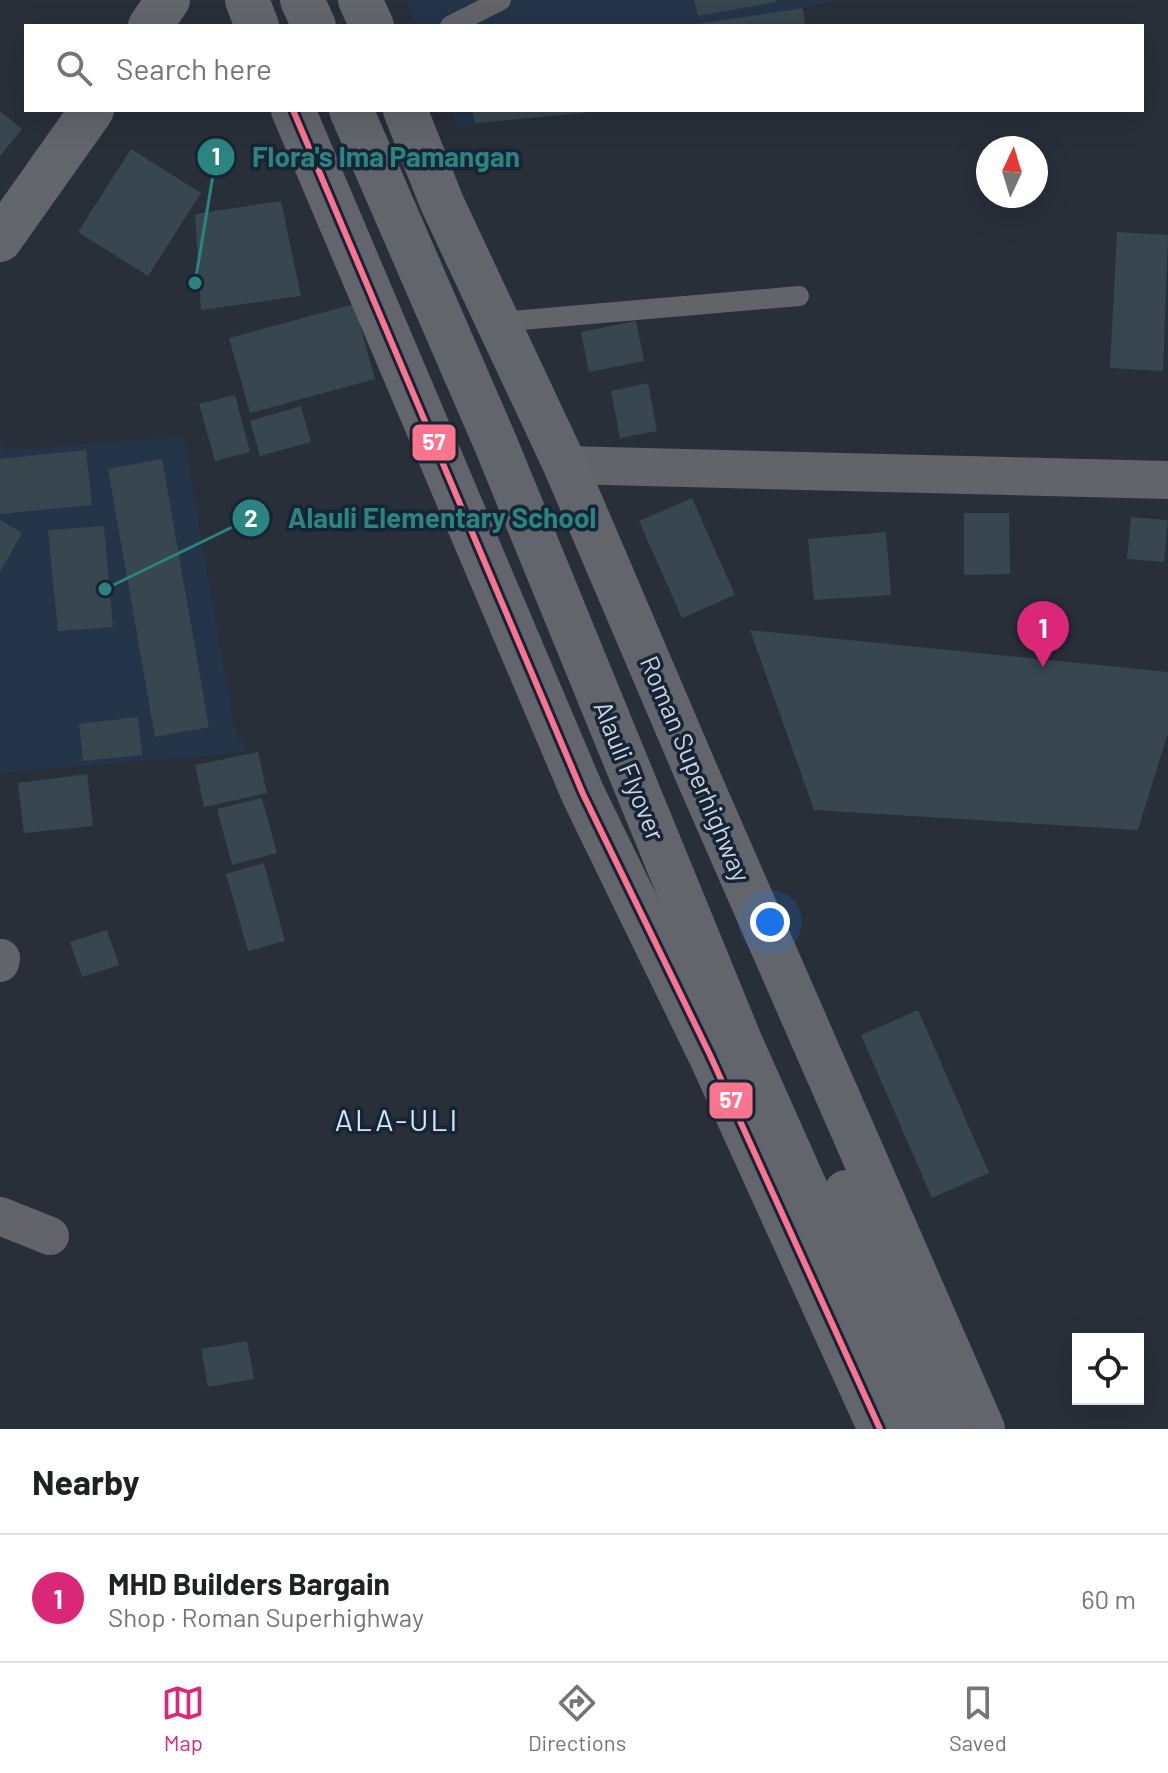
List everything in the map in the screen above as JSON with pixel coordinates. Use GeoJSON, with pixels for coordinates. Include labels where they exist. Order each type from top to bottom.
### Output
{"type":"FeatureCollection","features":[{"type":"Feature","properties":{"kind":"main road"},"geometry":{"type":"LineString","coordinates":[[151,24],[168,0]]}},
{"type":"Feature","properties":{"kind":"main road"},"geometry":{"type":"LineString","coordinates":[[247,0],[256,24]]}},
{"type":"Feature","properties":{"kind":"main road"},"geometry":{"type":"LineString","coordinates":[[302,0],[313,24]]}},
{"type":"Feature","properties":{"kind":"main road"},"geometry":{"type":"LineString","coordinates":[[343,0],[353,24]]}},
{"type":"Feature","properties":{"kind":"main road"},"geometry":{"type":"LineString","coordinates":[[360,0],[371,24]]}},
{"type":"Feature","properties":{"kind":"main road"},"geometry":{"type":"LineString","coordinates":[[0,240],[91,112]]}},
{"type":"Feature","properties":{"kind":"main road"},"geometry":{"type":"LineString","coordinates":[[294,112],[583,794],[710,1055],[880,1429]]}},
{"type":"Feature","properties":{"kind":"main road","name":"Alauli Flyover"},"geometry":{"type":"LineString","coordinates":[[352,112],[511,437],[947,1429]]}},
{"type":"Feature","properties":{"kind":"main road","name":"Alauli Flyover"},"geometry":{"type":"LineString","coordinates":[[391,112],[741,1043],[913,1429]]}},
{"type":"Feature","properties":{"kind":"main road","name":"Roman Superhighway"},"geometry":{"type":"LineString","coordinates":[[406,112],[442,203],[565,465],[702,787],[983,1429]]}},
{"type":"Feature","properties":{"kind":"street"},"geometry":{"type":"LineString","coordinates":[[565,465],[1168,480]]}},
{"type":"Feature","properties":{"kind":"street"},"geometry":{"type":"LineString","coordinates":[[0,1216],[50,1236]]}},
{"type":"Feature","properties":{"kind":"lane"},"geometry":{"type":"LineString","coordinates":[[454,24],[501,0]]}},
{"type":"Feature","properties":{"kind":"lane"},"geometry":{"type":"LineString","coordinates":[[499,322],[799,296]]}},
{"type":"Feature","properties":{"kind":"shaded area"},"geometry":{"type":"Polygon","coordinates":[[[406,0],[839,0],[803,8],[805,24],[416,24],[406,0]]]}},
{"type":"Feature","properties":{"kind":"shaded area"},"geometry":{"type":"Polygon","coordinates":[[[452,112],[596,112],[457,126],[452,112]]]}},
{"type":"Feature","properties":{"kind":"shaded area"},"geometry":{"type":"Polygon","coordinates":[[[0,435],[4,450],[184,437],[234,728],[247,752],[0,773],[0,435]]]}},
{"type":"Feature","properties":{"kind":"building"},"geometry":{"type":"Polygon","coordinates":[[[694,0],[777,0],[777,2],[698,16],[694,0]]]}},
{"type":"Feature","properties":{"kind":"building"},"geometry":{"type":"Polygon","coordinates":[[[803,8],[805,24],[697,24],[803,8]]]}},
{"type":"Feature","properties":{"kind":"building"},"geometry":{"type":"Polygon","coordinates":[[[0,111],[22,129],[0,156],[0,111]]]}},
{"type":"Feature","properties":{"kind":"building"},"geometry":{"type":"Polygon","coordinates":[[[472,112],[592,112],[475,123],[472,112]]]}},
{"type":"Feature","properties":{"kind":"building"},"geometry":{"type":"Polygon","coordinates":[[[131,149],[201,193],[148,276],[78,232],[131,149]]]}},
{"type":"Feature","properties":{"kind":"building"},"geometry":{"type":"Polygon","coordinates":[[[281,201],[301,296],[201,310],[195,214],[281,201]]]}},
{"type":"Feature","properties":{"kind":"building"},"geometry":{"type":"Polygon","coordinates":[[[1117,232],[1168,235],[1163,371],[1110,368],[1117,232]]]}},
{"type":"Feature","properties":{"kind":"building"},"geometry":{"type":"Polygon","coordinates":[[[354,304],[375,379],[250,413],[229,338],[354,304]]]}},
{"type":"Feature","properties":{"kind":"building"},"geometry":{"type":"Polygon","coordinates":[[[636,321],[644,361],[589,372],[581,332],[636,321]]]}},
{"type":"Feature","properties":{"kind":"building"},"geometry":{"type":"Polygon","coordinates":[[[648,383],[657,431],[620,438],[611,391],[648,383]]]}},
{"type":"Feature","properties":{"kind":"building"},"geometry":{"type":"Polygon","coordinates":[[[235,395],[250,452],[215,461],[199,404],[235,395]]]}},
{"type":"Feature","properties":{"kind":"building"},"geometry":{"type":"Polygon","coordinates":[[[301,406],[311,442],[260,456],[250,421],[301,406]]]}},
{"type":"Feature","properties":{"kind":"building"},"geometry":{"type":"Polygon","coordinates":[[[86,450],[92,505],[0,514],[0,459],[86,450]]]}},
{"type":"Feature","properties":{"kind":"building"},"geometry":{"type":"Polygon","coordinates":[[[162,459],[209,727],[155,737],[108,469],[162,459]]]}},
{"type":"Feature","properties":{"kind":"building"},"geometry":{"type":"Polygon","coordinates":[[[692,498],[735,595],[682,618],[639,521],[692,498]]]}},
{"type":"Feature","properties":{"kind":"building"},"geometry":{"type":"Polygon","coordinates":[[[964,513],[1009,513],[1010,574],[964,575],[964,513]]]}},
{"type":"Feature","properties":{"kind":"building"},"geometry":{"type":"Polygon","coordinates":[[[1131,517],[1168,520],[1164,562],[1127,559],[1131,517]]]}},
{"type":"Feature","properties":{"kind":"building"},"geometry":{"type":"Polygon","coordinates":[[[0,520],[22,533],[0,572],[0,520]]]}},
{"type":"Feature","properties":{"kind":"building"},"geometry":{"type":"Polygon","coordinates":[[[104,526],[113,627],[58,631],[48,530],[104,526]]]}},
{"type":"Feature","properties":{"kind":"building"},"geometry":{"type":"Polygon","coordinates":[[[886,532],[891,595],[814,600],[808,539],[886,532]]]}},
{"type":"Feature","properties":{"kind":"building"},"geometry":{"type":"Polygon","coordinates":[[[750,630],[1168,672],[1168,733],[1138,830],[814,810],[750,630]]]}},
{"type":"Feature","properties":{"kind":"building"},"geometry":{"type":"Polygon","coordinates":[[[138,717],[142,755],[83,761],[79,724],[138,717]]]}},
{"type":"Feature","properties":{"kind":"building"},"geometry":{"type":"Polygon","coordinates":[[[258,752],[267,793],[204,807],[195,765],[258,752]]]}},
{"type":"Feature","properties":{"kind":"building"},"geometry":{"type":"Polygon","coordinates":[[[87,774],[93,826],[24,833],[18,783],[87,774]]]}},
{"type":"Feature","properties":{"kind":"building"},"geometry":{"type":"Polygon","coordinates":[[[262,798],[277,853],[232,865],[217,809],[262,798]]]}},
{"type":"Feature","properties":{"kind":"building"},"geometry":{"type":"Polygon","coordinates":[[[264,863],[285,941],[248,951],[226,874],[264,863]]]}},
{"type":"Feature","properties":{"kind":"building"},"geometry":{"type":"Polygon","coordinates":[[[107,930],[119,965],[82,977],[70,942],[107,930]]]}},
{"type":"Feature","properties":{"kind":"building"},"geometry":{"type":"Polygon","coordinates":[[[918,1010],[989,1173],[932,1198],[861,1035],[918,1010]]]}},
{"type":"Feature","properties":{"kind":"building"},"geometry":{"type":"Polygon","coordinates":[[[247,1341],[254,1379],[208,1387],[201,1349],[247,1341]]]}},
{"type":"Feature","properties":{"kind":"transit line","name":"57"},"geometry":{"type":"LineString","coordinates":[[294,112],[583,794],[710,1055],[880,1429]]}},
{"type":"Feature","properties":{"kind":"place","name":"Flora's Ima Pamangan"},"geometry":{"type":"Point","coordinates":[195,283]}},
{"type":"Feature","properties":{"kind":"place","name":"Alauli Elementary School"},"geometry":{"type":"Point","coordinates":[105,589]}},
{"type":"Feature","properties":{"kind":"place","name":"MHD Builders Bargain"},"geometry":{"type":"Point","coordinates":[1043,667]}},
{"type":"Feature","properties":{"kind":"district","name":"ALA-ULI"},"geometry":{"type":"Point","coordinates":[397,1121]}}]}
